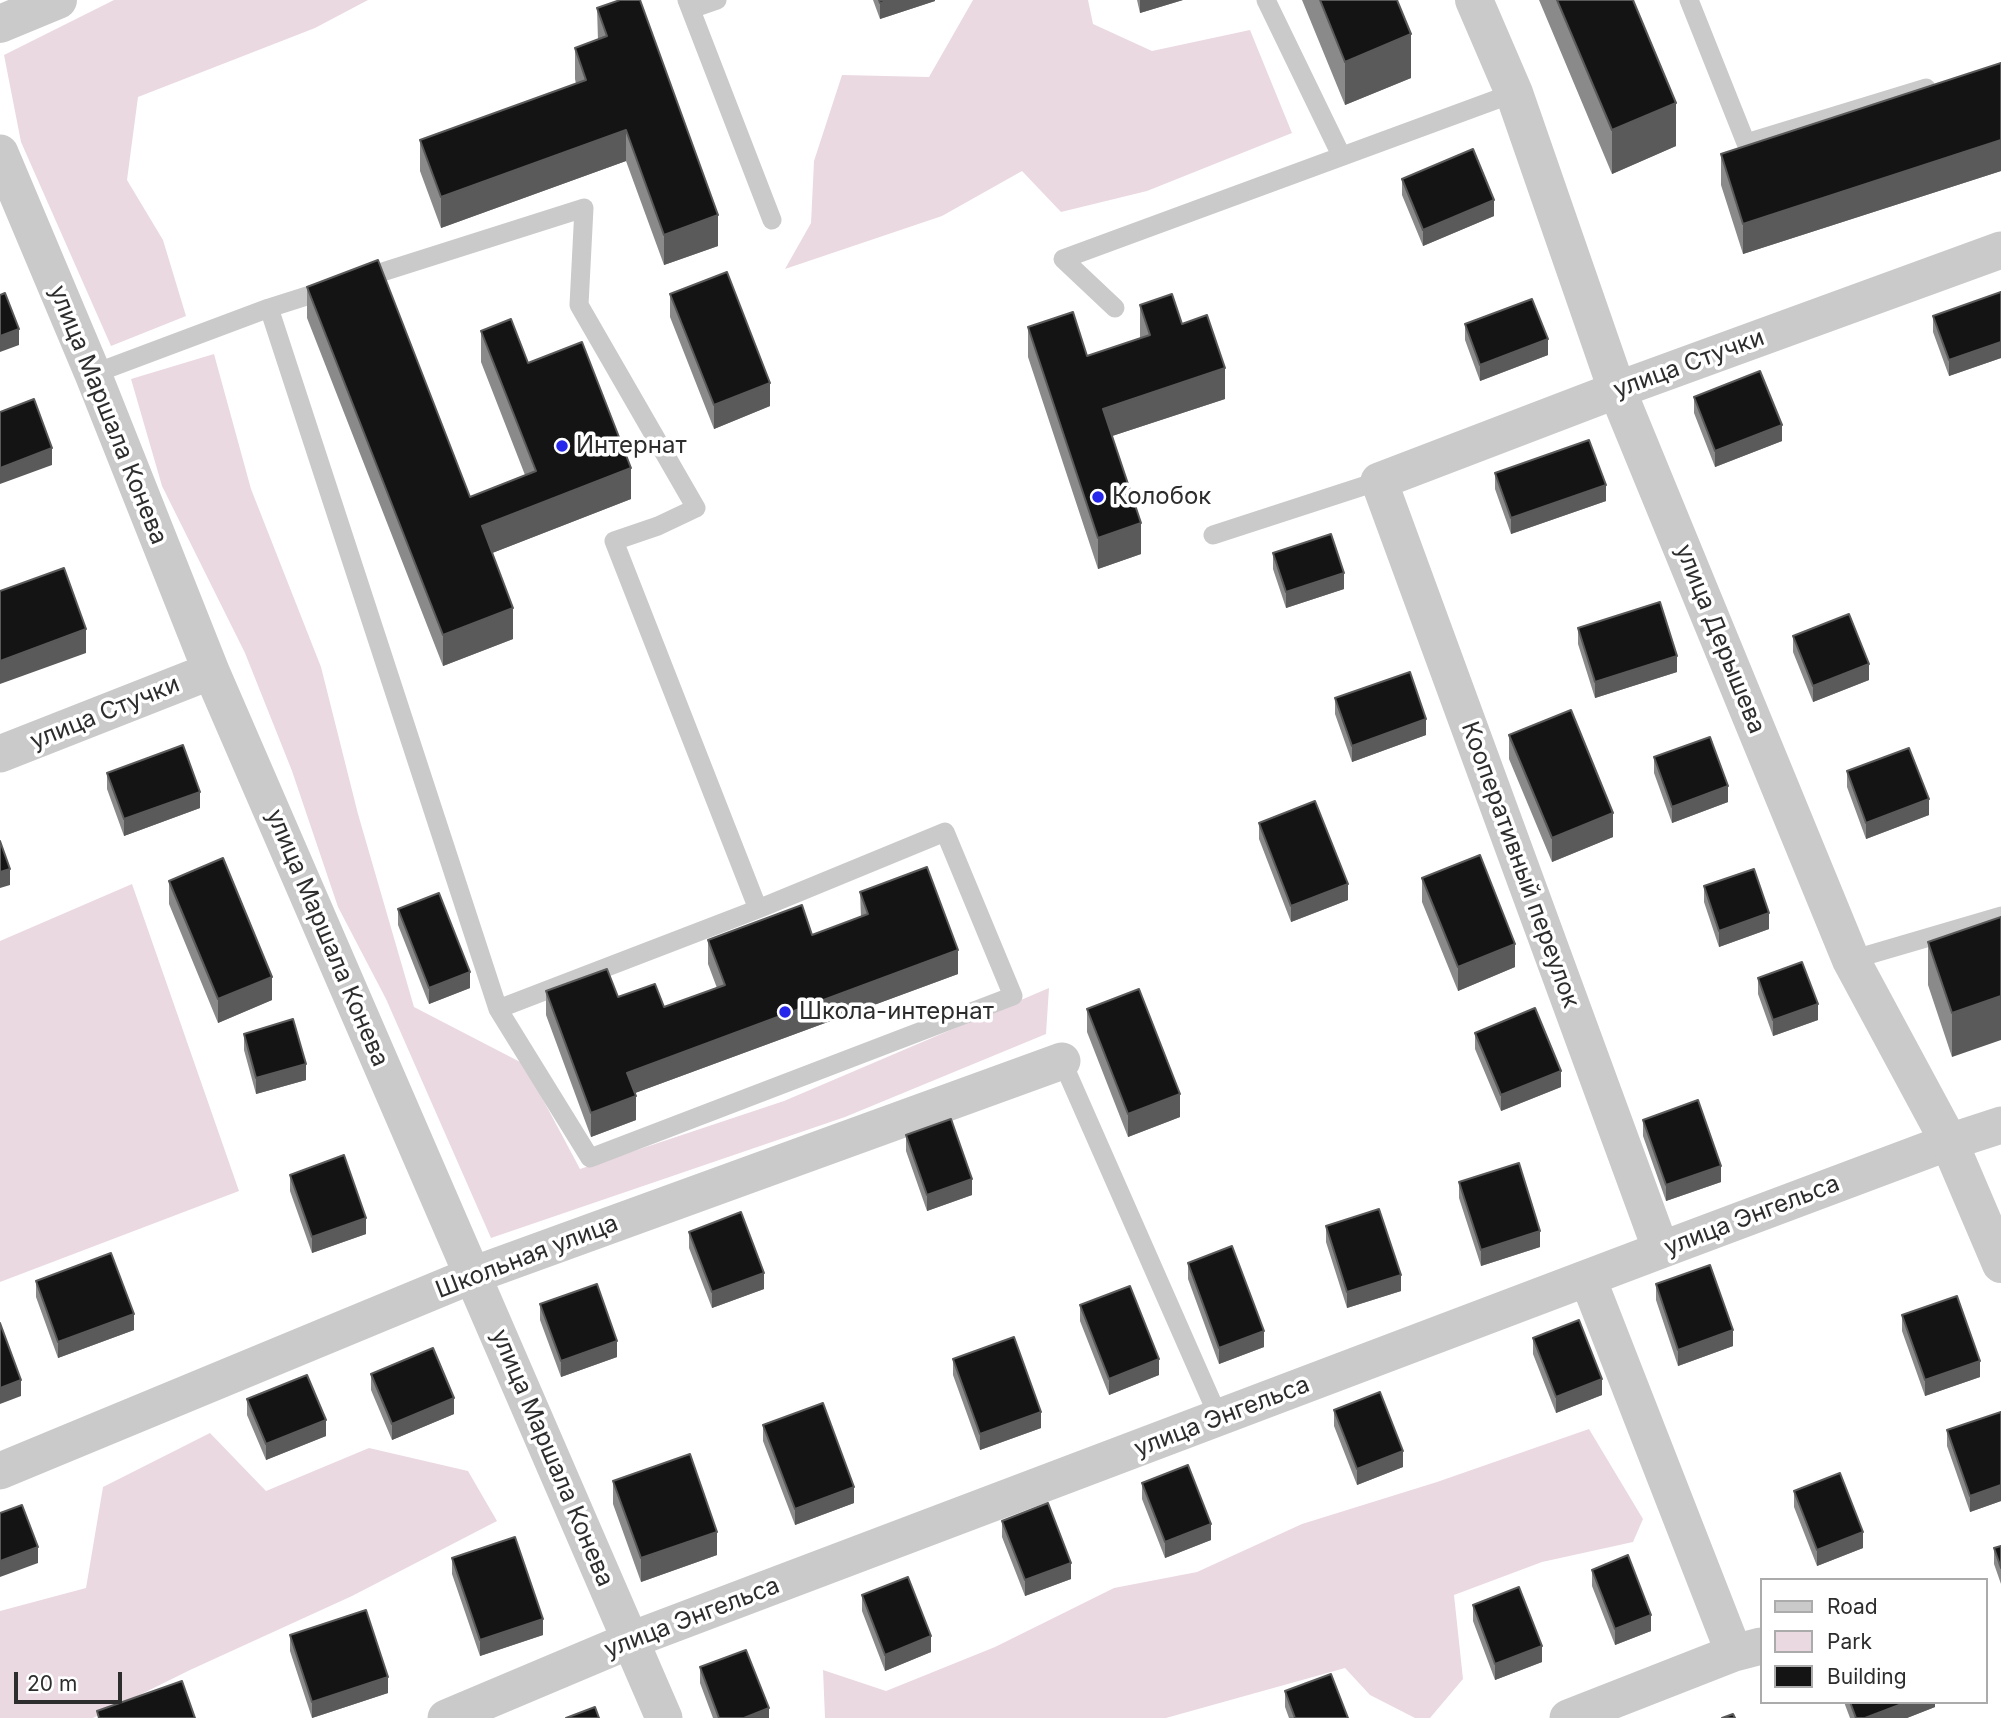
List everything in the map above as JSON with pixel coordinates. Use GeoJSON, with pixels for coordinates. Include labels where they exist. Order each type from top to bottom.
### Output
{"type":"FeatureCollection","features":[{"type":"Feature","properties":{"kind":"street"},"geometry":{"type":"LineString","coordinates":[[0,24],[58,0]]}},
{"type":"Feature","properties":{"kind":"street","name":"улица Дерышева"},"geometry":{"type":"LineString","coordinates":[[1474,0],[1514,93],[1617,390],[1851,960],[1949,1142],[2001,1264]]}},
{"type":"Feature","properties":{"kind":"street","name":"улица Маршала Конева"},"geometry":{"type":"LineString","coordinates":[[0,153],[93,374],[211,671],[664,1718]]}},
{"type":"Feature","properties":{"kind":"street","name":"улица Стучки"},"geometry":{"type":"LineString","coordinates":[[1379,481],[1617,390],[2001,250]]}},
{"type":"Feature","properties":{"kind":"street","name":"Кооперативный переулок"},"geometry":{"type":"LineString","coordinates":[[1379,481],[1661,1250]]}},
{"type":"Feature","properties":{"kind":"street","name":"улица Стучки"},"geometry":{"type":"LineString","coordinates":[[0,754],[211,671]]}},
{"type":"Feature","properties":{"kind":"street","name":"Школьная улица"},"geometry":{"type":"LineString","coordinates":[[0,1471],[473,1275],[1062,1062]]}},
{"type":"Feature","properties":{"kind":"street","name":"улица Энгельса"},"geometry":{"type":"LineString","coordinates":[[446,1718],[631,1640],[1661,1250],[2001,1125]]}},
{"type":"Feature","properties":{"kind":"street"},"geometry":{"type":"LineString","coordinates":[[1568,1718],[1748,1650],[1588,1279]]}},
{"type":"Feature","properties":{"kind":"lane"},"geometry":{"type":"LineString","coordinates":[[717,0],[689,4],[772,220]]}},
{"type":"Feature","properties":{"kind":"lane"},"geometry":{"type":"LineString","coordinates":[[1266,0],[1341,155]]}},
{"type":"Feature","properties":{"kind":"lane"},"geometry":{"type":"LineString","coordinates":[[1689,0],[1746,143],[1938,84]]}},
{"type":"Feature","properties":{"kind":"lane"},"geometry":{"type":"LineString","coordinates":[[1115,308],[1063,259],[1514,93]]}},
{"type":"Feature","properties":{"kind":"lane"},"geometry":{"type":"LineString","coordinates":[[93,374],[269,308],[584,208],[579,305],[696,508],[658,526],[614,541],[758,909]]}},
{"type":"Feature","properties":{"kind":"lane"},"geometry":{"type":"LineString","coordinates":[[269,308],[498,1009],[590,1158],[1013,996],[945,832],[758,909],[498,1009]]}},
{"type":"Feature","properties":{"kind":"lane"},"geometry":{"type":"LineString","coordinates":[[1213,535],[1379,481]]}},
{"type":"Feature","properties":{"kind":"lane"},"geometry":{"type":"LineString","coordinates":[[1851,960],[2001,916]]}},
{"type":"Feature","properties":{"kind":"lane"},"geometry":{"type":"LineString","coordinates":[[1062,1062],[1219,1418]]}},
{"type":"Feature","properties":{"kind":"green space"},"geometry":{"type":"Polygon","coordinates":[[[114,0],[368,0],[315,28],[138,97],[127,180],[163,240],[186,316],[111,346],[21,142],[4,55],[114,0]]]}},
{"type":"Feature","properties":{"kind":"green space"},"geometry":{"type":"Polygon","coordinates":[[[973,0],[1088,0],[1093,24],[1152,51],[1250,30],[1292,133],[1147,191],[1061,212],[1022,171],[942,216],[785,269],[811,223],[814,161],[842,75],[929,77],[973,0]]]}},
{"type":"Feature","properties":{"kind":"green space"},"geometry":{"type":"Polygon","coordinates":[[[214,354],[251,489],[321,667],[358,814],[414,1007],[524,1064],[580,1169],[784,1101],[1049,988],[1046,1034],[845,1117],[491,1238],[386,999],[338,907],[292,771],[245,653],[162,486],[131,379],[214,354]]]}},
{"type":"Feature","properties":{"kind":"green space"},"geometry":{"type":"Polygon","coordinates":[[[132,884],[239,1191],[0,1282],[0,941],[132,884]]]}},
{"type":"Feature","properties":{"kind":"green space"},"geometry":{"type":"Polygon","coordinates":[[[1589,1429],[1643,1519],[1633,1542],[1542,1562],[1454,1595],[1463,1679],[1430,1718],[1415,1718],[1370,1695],[1345,1668],[1166,1718],[825,1718],[823,1670],[886,1691],[995,1647],[1114,1588],[1197,1572],[1302,1524],[1437,1482],[1589,1429]]]}},
{"type":"Feature","properties":{"kind":"green space"},"geometry":{"type":"Polygon","coordinates":[[[210,1433],[266,1491],[369,1448],[468,1471],[497,1521],[352,1596],[93,1718],[0,1718],[0,1611],[86,1588],[103,1487],[210,1433]]]}},
{"type":"Feature","properties":{"kind":"building"},"geometry":{"type":"Polygon","coordinates":[[[620,0],[640,0],[718,215],[664,235],[626,130],[441,197],[420,140],[586,80],[575,48],[607,36],[597,8],[620,0]]]}},
{"type":"Feature","properties":{"kind":"building"},"geometry":{"type":"Polygon","coordinates":[[[1320,0],[1397,0],[1411,34],[1345,62],[1320,0]]]}},
{"type":"Feature","properties":{"kind":"building"},"geometry":{"type":"Polygon","coordinates":[[[1557,0],[1633,0],[1676,103],[1612,130],[1557,0]]]}},
{"type":"Feature","properties":{"kind":"building"},"geometry":{"type":"Polygon","coordinates":[[[2001,63],[2001,140],[1743,224],[1721,154],[2001,63]]]}},
{"type":"Feature","properties":{"kind":"building"},"geometry":{"type":"Polygon","coordinates":[[[1473,149],[1494,200],[1423,230],[1402,179],[1473,149]]]}},
{"type":"Feature","properties":{"kind":"building","name":"Интернат"},"geometry":{"type":"Polygon","coordinates":[[[378,260],[470,497],[536,471],[481,331],[511,319],[528,363],[582,342],[631,468],[482,526],[513,608],[443,635],[307,287],[378,260]]]}},
{"type":"Feature","properties":{"kind":"building"},"geometry":{"type":"Polygon","coordinates":[[[727,272],[770,383],[714,405],[670,294],[727,272]]]}},
{"type":"Feature","properties":{"kind":"building"},"geometry":{"type":"Polygon","coordinates":[[[2001,292],[2001,342],[1949,360],[1933,316],[2001,292]]]}},
{"type":"Feature","properties":{"kind":"building"},"geometry":{"type":"Polygon","coordinates":[[[5,293],[19,329],[0,336],[0,295],[5,293]]]}},
{"type":"Feature","properties":{"kind":"building","name":"Колобок"},"geometry":{"type":"Polygon","coordinates":[[[1172,294],[1182,324],[1207,315],[1225,368],[1103,409],[1141,523],[1098,538],[1028,327],[1073,312],[1087,356],[1150,335],[1140,305],[1172,294]]]}},
{"type":"Feature","properties":{"kind":"building"},"geometry":{"type":"Polygon","coordinates":[[[1532,299],[1548,339],[1480,365],[1465,324],[1532,299]]]}},
{"type":"Feature","properties":{"kind":"building"},"geometry":{"type":"Polygon","coordinates":[[[1760,371],[1782,425],[1715,451],[1694,397],[1760,371]]]}},
{"type":"Feature","properties":{"kind":"building"},"geometry":{"type":"Polygon","coordinates":[[[34,399],[52,448],[0,468],[0,412],[34,399]]]}},
{"type":"Feature","properties":{"kind":"building"},"geometry":{"type":"Polygon","coordinates":[[[1589,440],[1606,485],[1511,518],[1495,473],[1589,440]]]}},
{"type":"Feature","properties":{"kind":"building"},"geometry":{"type":"Polygon","coordinates":[[[1331,534],[1344,573],[1286,592],[1273,553],[1331,534]]]}},
{"type":"Feature","properties":{"kind":"building"},"geometry":{"type":"Polygon","coordinates":[[[64,568],[86,629],[0,661],[0,591],[64,568]]]}},
{"type":"Feature","properties":{"kind":"building"},"geometry":{"type":"Polygon","coordinates":[[[1660,602],[1677,656],[1595,682],[1578,628],[1660,602]]]}},
{"type":"Feature","properties":{"kind":"building"},"geometry":{"type":"Polygon","coordinates":[[[1849,614],[1869,664],[1813,686],[1793,636],[1849,614]]]}},
{"type":"Feature","properties":{"kind":"building"},"geometry":{"type":"Polygon","coordinates":[[[1410,672],[1426,719],[1352,746],[1335,698],[1410,672]]]}},
{"type":"Feature","properties":{"kind":"building"},"geometry":{"type":"Polygon","coordinates":[[[1571,710],[1613,813],[1552,838],[1509,735],[1571,710]]]}},
{"type":"Feature","properties":{"kind":"building"},"geometry":{"type":"Polygon","coordinates":[[[1710,737],[1728,786],[1672,807],[1654,757],[1710,737]]]}},
{"type":"Feature","properties":{"kind":"building"},"geometry":{"type":"Polygon","coordinates":[[[183,745],[200,792],[124,819],[107,773],[183,745]]]}},
{"type":"Feature","properties":{"kind":"building"},"geometry":{"type":"Polygon","coordinates":[[[1909,748],[1929,799],[1866,823],[1847,771],[1909,748]]]}},
{"type":"Feature","properties":{"kind":"building"},"geometry":{"type":"Polygon","coordinates":[[[1315,801],[1348,884],[1291,906],[1259,823],[1315,801]]]}},
{"type":"Feature","properties":{"kind":"building"},"geometry":{"type":"Polygon","coordinates":[[[0,841],[10,869],[0,872],[0,841]]]}},
{"type":"Feature","properties":{"kind":"building"},"geometry":{"type":"Polygon","coordinates":[[[1480,855],[1515,944],[1458,967],[1422,878],[1480,855]]]}},
{"type":"Feature","properties":{"kind":"building"},"geometry":{"type":"Polygon","coordinates":[[[223,858],[272,977],[218,999],[169,881],[223,858]]]}},
{"type":"Feature","properties":{"kind":"building","name":"Школа-интернат"},"geometry":{"type":"Polygon","coordinates":[[[927,867],[958,950],[627,1073],[636,1096],[591,1113],[546,991],[607,969],[618,997],[655,984],[664,1007],[725,985],[708,940],[802,905],[812,935],[868,914],[860,892],[927,867]]]}},
{"type":"Feature","properties":{"kind":"building"},"geometry":{"type":"Polygon","coordinates":[[[1754,869],[1769,913],[1719,931],[1704,886],[1754,869]]]}},
{"type":"Feature","properties":{"kind":"building"},"geometry":{"type":"Polygon","coordinates":[[[439,893],[470,972],[429,988],[398,909],[439,893]]]}},
{"type":"Feature","properties":{"kind":"building"},"geometry":{"type":"Polygon","coordinates":[[[2001,917],[2001,996],[1952,1013],[1928,942],[2001,917]]]}},
{"type":"Feature","properties":{"kind":"building"},"geometry":{"type":"Polygon","coordinates":[[[1802,962],[1818,1004],[1773,1020],[1758,978],[1802,962]]]}},
{"type":"Feature","properties":{"kind":"building"},"geometry":{"type":"Polygon","coordinates":[[[1139,989],[1180,1094],[1128,1114],[1087,1009],[1139,989]]]}},
{"type":"Feature","properties":{"kind":"building"},"geometry":{"type":"Polygon","coordinates":[[[1535,1008],[1561,1071],[1501,1095],[1475,1033],[1535,1008]]]}},
{"type":"Feature","properties":{"kind":"building"},"geometry":{"type":"Polygon","coordinates":[[[293,1019],[306,1064],[256,1078],[244,1034],[293,1019]]]}},
{"type":"Feature","properties":{"kind":"building"},"geometry":{"type":"Polygon","coordinates":[[[1698,1100],[1721,1166],[1666,1185],[1643,1120],[1698,1100]]]}},
{"type":"Feature","properties":{"kind":"building"},"geometry":{"type":"Polygon","coordinates":[[[951,1119],[972,1179],[927,1195],[906,1135],[951,1119]]]}},
{"type":"Feature","properties":{"kind":"building"},"geometry":{"type":"Polygon","coordinates":[[[344,1155],[366,1218],[312,1237],[290,1175],[344,1155]]]}},
{"type":"Feature","properties":{"kind":"building"},"geometry":{"type":"Polygon","coordinates":[[[1519,1163],[1540,1231],[1481,1250],[1459,1182],[1519,1163]]]}},
{"type":"Feature","properties":{"kind":"building"},"geometry":{"type":"Polygon","coordinates":[[[1379,1209],[1401,1275],[1347,1292],[1326,1226],[1379,1209]]]}},
{"type":"Feature","properties":{"kind":"building"},"geometry":{"type":"Polygon","coordinates":[[[741,1212],[764,1273],[712,1292],[689,1232],[741,1212]]]}},
{"type":"Feature","properties":{"kind":"building"},"geometry":{"type":"Polygon","coordinates":[[[1232,1246],[1264,1331],[1219,1348],[1188,1263],[1232,1246]]]}},
{"type":"Feature","properties":{"kind":"building"},"geometry":{"type":"Polygon","coordinates":[[[111,1253],[134,1314],[58,1342],[36,1281],[111,1253]]]}},
{"type":"Feature","properties":{"kind":"building"},"geometry":{"type":"Polygon","coordinates":[[[1710,1265],[1733,1330],[1678,1350],[1656,1284],[1710,1265]]]}},
{"type":"Feature","properties":{"kind":"building"},"geometry":{"type":"Polygon","coordinates":[[[597,1284],[617,1341],[561,1361],[540,1304],[597,1284]]]}},
{"type":"Feature","properties":{"kind":"building"},"geometry":{"type":"Polygon","coordinates":[[[1130,1286],[1159,1359],[1109,1379],[1080,1305],[1130,1286]]]}},
{"type":"Feature","properties":{"kind":"building"},"geometry":{"type":"Polygon","coordinates":[[[1957,1296],[1980,1361],[1925,1380],[1902,1315],[1957,1296]]]}},
{"type":"Feature","properties":{"kind":"building"},"geometry":{"type":"Polygon","coordinates":[[[1579,1320],[1602,1379],[1556,1397],[1533,1338],[1579,1320]]]}},
{"type":"Feature","properties":{"kind":"building"},"geometry":{"type":"Polygon","coordinates":[[[0,1323],[21,1380],[0,1388],[0,1323]]]}},
{"type":"Feature","properties":{"kind":"building"},"geometry":{"type":"Polygon","coordinates":[[[1014,1337],[1041,1412],[980,1434],[953,1359],[1014,1337]]]}},
{"type":"Feature","properties":{"kind":"building"},"geometry":{"type":"Polygon","coordinates":[[[433,1348],[454,1398],[392,1424],[371,1374],[433,1348]]]}},
{"type":"Feature","properties":{"kind":"building"},"geometry":{"type":"Polygon","coordinates":[[[307,1375],[326,1420],[266,1444],[247,1399],[307,1375]]]}},
{"type":"Feature","properties":{"kind":"building"},"geometry":{"type":"Polygon","coordinates":[[[1380,1392],[1403,1451],[1357,1469],[1334,1410],[1380,1392]]]}},
{"type":"Feature","properties":{"kind":"building"},"geometry":{"type":"Polygon","coordinates":[[[823,1403],[854,1487],[795,1509],[763,1425],[823,1403]]]}},
{"type":"Feature","properties":{"kind":"building"},"geometry":{"type":"Polygon","coordinates":[[[2001,1412],[2001,1485],[1970,1496],[1947,1430],[2001,1412]]]}},
{"type":"Feature","properties":{"kind":"building"},"geometry":{"type":"Polygon","coordinates":[[[690,1454],[717,1532],[641,1558],[613,1481],[690,1454]]]}},
{"type":"Feature","properties":{"kind":"building"},"geometry":{"type":"Polygon","coordinates":[[[1188,1465],[1211,1524],[1165,1542],[1142,1483],[1188,1465]]]}},
{"type":"Feature","properties":{"kind":"building"},"geometry":{"type":"Polygon","coordinates":[[[1840,1473],[1863,1532],[1817,1550],[1794,1491],[1840,1473]]]}},
{"type":"Feature","properties":{"kind":"building"},"geometry":{"type":"Polygon","coordinates":[[[1048,1503],[1071,1563],[1025,1580],[1002,1521],[1048,1503]]]}},
{"type":"Feature","properties":{"kind":"building"},"geometry":{"type":"Polygon","coordinates":[[[22,1505],[38,1547],[0,1561],[0,1513],[22,1505]]]}},
{"type":"Feature","properties":{"kind":"building"},"geometry":{"type":"Polygon","coordinates":[[[515,1537],[543,1619],[480,1640],[452,1558],[515,1537]]]}},
{"type":"Feature","properties":{"kind":"building"},"geometry":{"type":"Polygon","coordinates":[[[2001,1546],[2001,1568],[1994,1548],[2001,1546]]]}},
{"type":"Feature","properties":{"kind":"building"},"geometry":{"type":"Polygon","coordinates":[[[1628,1555],[1651,1615],[1615,1629],[1592,1570],[1628,1555]]]}},
{"type":"Feature","properties":{"kind":"building"},"geometry":{"type":"Polygon","coordinates":[[[908,1577],[931,1636],[885,1655],[862,1595],[908,1577]]]}},
{"type":"Feature","properties":{"kind":"building"},"geometry":{"type":"Polygon","coordinates":[[[1519,1587],[1542,1646],[1495,1664],[1473,1605],[1519,1587]]]}},
{"type":"Feature","properties":{"kind":"building"},"geometry":{"type":"Polygon","coordinates":[[[366,1610],[388,1677],[312,1702],[290,1635],[366,1610]]]}},
{"type":"Feature","properties":{"kind":"building"},"geometry":{"type":"Polygon","coordinates":[[[746,1650],[769,1708],[744,1718],[719,1718],[700,1667],[746,1650]]]}},
{"type":"Feature","properties":{"kind":"building"},"geometry":{"type":"Polygon","coordinates":[[[1331,1674],[1348,1718],[1295,1718],[1285,1691],[1331,1674]]]}},
{"type":"Feature","properties":{"kind":"building"},"geometry":{"type":"Polygon","coordinates":[[[182,1681],[195,1718],[99,1718],[97,1711],[182,1681]]]}},
{"type":"Feature","properties":{"kind":"building"},"geometry":{"type":"Polygon","coordinates":[[[1851,1704],[1902,1704],[1865,1718],[1856,1718],[1851,1704]]]}},
{"type":"Feature","properties":{"kind":"building"},"geometry":{"type":"Polygon","coordinates":[[[595,1707],[599,1718],[566,1718],[595,1707]]]}},
{"type":"Feature","properties":{"kind":"place","name":"Интернат"},"geometry":{"type":"Point","coordinates":[562,446]}},
{"type":"Feature","properties":{"kind":"place","name":"Колобок"},"geometry":{"type":"Point","coordinates":[1098,497]}},
{"type":"Feature","properties":{"kind":"place","name":"Школа-интернат"},"geometry":{"type":"Point","coordinates":[785,1012]}}]}
